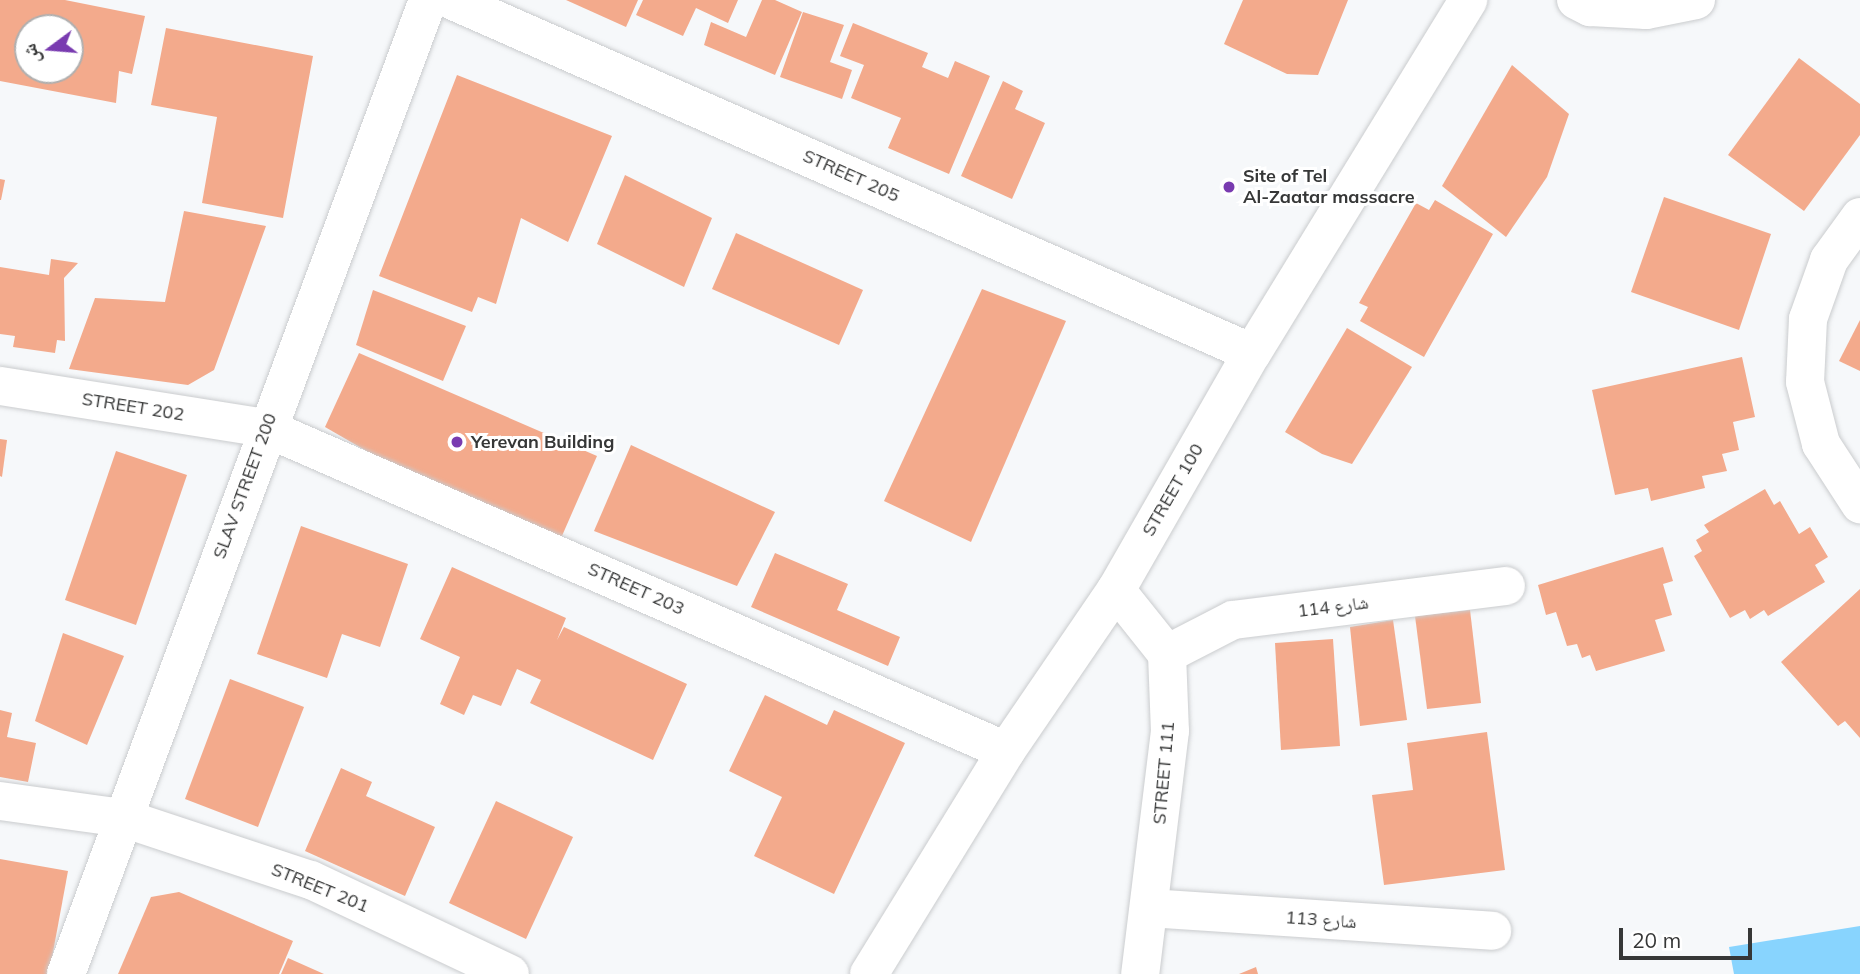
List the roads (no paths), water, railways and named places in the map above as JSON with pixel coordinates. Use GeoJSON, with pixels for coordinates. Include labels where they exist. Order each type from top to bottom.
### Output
{"type":"FeatureCollection","features":[{"type":"Feature","properties":{"kind":"street","name":"SLAV STREET 200"},"geometry":{"type":"LineString","coordinates":[[66,974],[266,428],[428,0]]}},
{"type":"Feature","properties":{"kind":"street","name":"STREET 205"},"geometry":{"type":"LineString","coordinates":[[451,0],[1252,353]]}},
{"type":"Feature","properties":{"kind":"street","name":"STREET 100"},"geometry":{"type":"LineString","coordinates":[[869,974],[1006,751],[1116,590],[1252,353],[1468,0]]}},
{"type":"Feature","properties":{"kind":"street"},"geometry":{"type":"LineString","coordinates":[[1576,0],[1590,6],[1646,10],[1696,0]]}},
{"type":"Feature","properties":{"kind":"street"},"geometry":{"type":"LineString","coordinates":[[1860,216],[1829,260],[1808,319],[1805,382],[1821,443],[1860,504]]}},
{"type":"Feature","properties":{"kind":"street","name":"STREET 202"},"geometry":{"type":"LineString","coordinates":[[0,386],[266,428]]}},
{"type":"Feature","properties":{"kind":"street","name":"STREET 203"},"geometry":{"type":"LineString","coordinates":[[266,428],[1006,751]]}},
{"type":"Feature","properties":{"kind":"street","name":"شارع 114"},"geometry":{"type":"LineString","coordinates":[[1167,654],[1233,620],[1506,586]]}},
{"type":"Feature","properties":{"kind":"street"},"geometry":{"type":"LineString","coordinates":[[1116,590],[1167,654]]}},
{"type":"Feature","properties":{"kind":"street","name":"STREET 111"},"geometry":{"type":"LineString","coordinates":[[1140,974],[1170,731],[1167,654]]}},
{"type":"Feature","properties":{"kind":"street","name":"STREET 201"},"geometry":{"type":"LineString","coordinates":[[0,801],[123,817],[311,880],[510,974]]}},
{"type":"Feature","properties":{"kind":"street","name":"شارع 113"},"geometry":{"type":"LineString","coordinates":[[1149,908],[1492,931]]}},
{"type":"Feature","properties":{"kind":"water"},"geometry":{"type":"Polygon","coordinates":[[[1860,926],[1860,974],[1734,974],[1729,947],[1860,926]]]}},
{"type":"Feature","properties":{"kind":"place","name":"Site of Tel Al-Zaatar massacre"},"geometry":{"type":"Point","coordinates":[1229,187]}},
{"type":"Feature","properties":{"kind":"place","name":"Yerevan Building"},"geometry":{"type":"Point","coordinates":[457,442]}}]}
